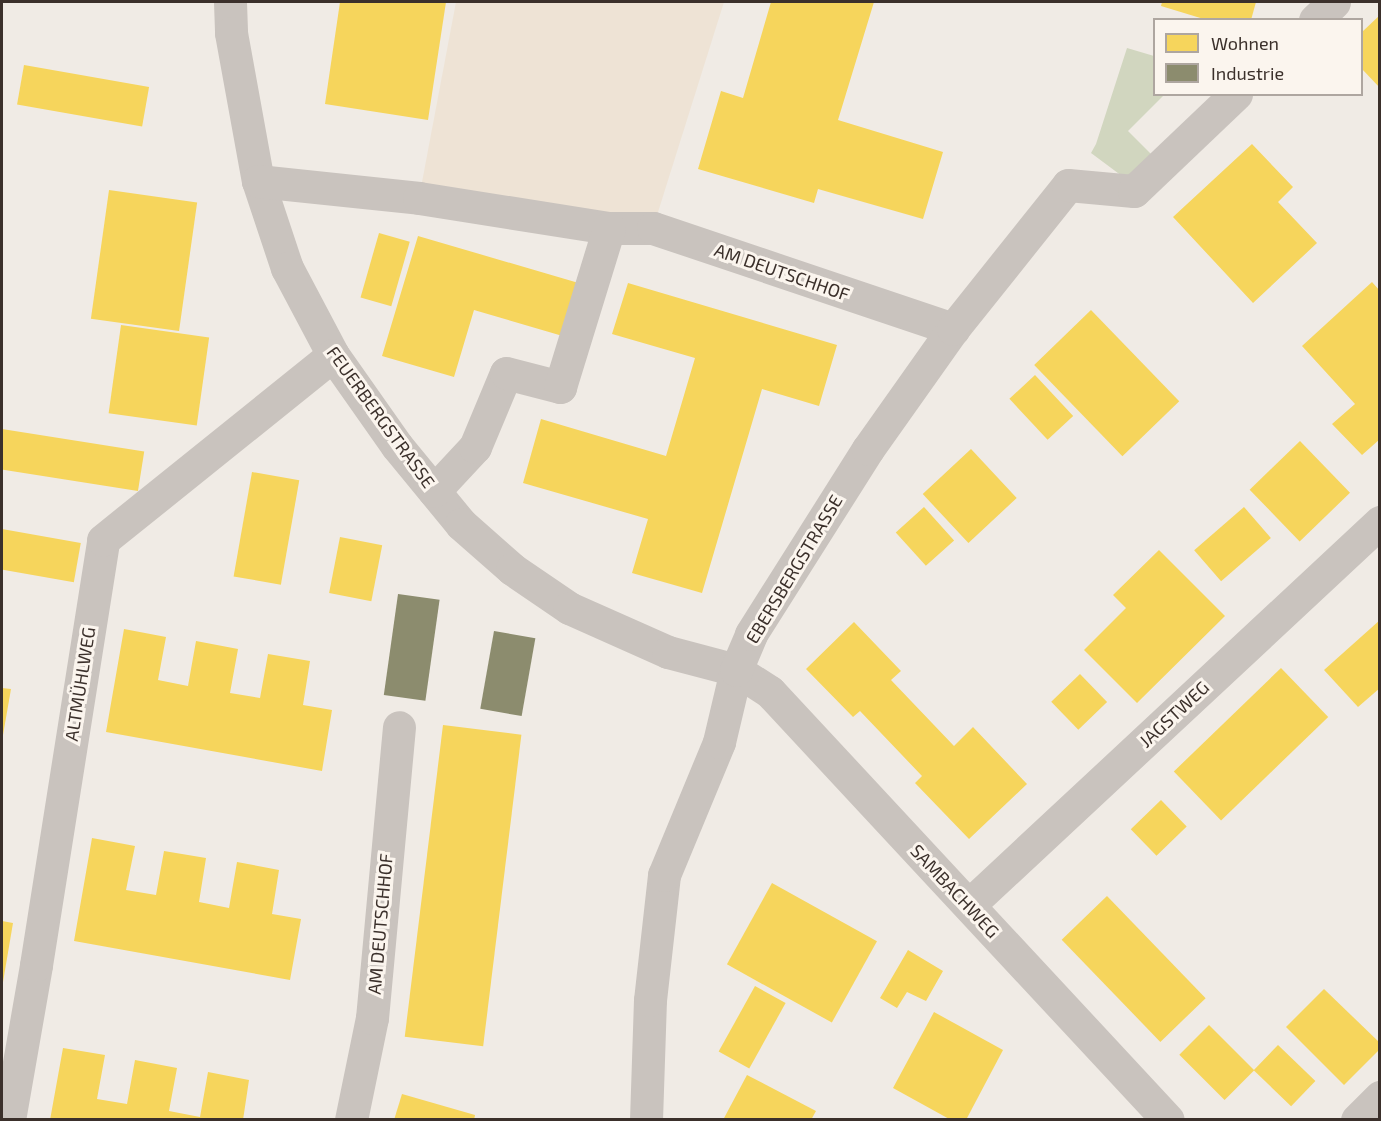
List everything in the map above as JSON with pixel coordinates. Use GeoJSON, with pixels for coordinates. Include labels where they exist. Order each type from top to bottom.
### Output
{"type":"FeatureCollection","features":[{"type":"Feature","properties":{"kind":"street","name":"FEUERBERGSTRASSE"},"geometry":{"type":"LineString","coordinates":[[230,2],[231,33],[258,181],[286,268],[333,355],[397,446],[461,524],[512,569],[569,608],[668,652],[736,670]]}},
{"type":"Feature","properties":{"kind":"street"},"geometry":{"type":"LineString","coordinates":[[1316,18],[1334,2]]}},
{"type":"Feature","properties":{"kind":"street","name":"EBERSBERGSTRASSE"},"geometry":{"type":"LineString","coordinates":[[646,1119],[650,1000],[664,875],[719,742],[736,670],[751,634],[868,448],[953,329],[1068,185],[1134,191],[1234,96]]}},
{"type":"Feature","properties":{"kind":"street","name":"AM DEUTSCHHOF"},"geometry":{"type":"LineString","coordinates":[[258,181],[419,198],[609,228],[653,228],[953,329]]}},
{"type":"Feature","properties":{"kind":"street"},"geometry":{"type":"LineString","coordinates":[[434,490],[475,447],[506,373],[560,387],[609,228]]}},
{"type":"Feature","properties":{"kind":"street","name":"ALTMÜHLWEG"},"geometry":{"type":"LineString","coordinates":[[9,1119],[36,965],[103,540],[333,355]]}},
{"type":"Feature","properties":{"kind":"street","name":"JAGSTWEG"},"geometry":{"type":"LineString","coordinates":[[969,905],[1380,522]]}},
{"type":"Feature","properties":{"kind":"street","name":"SAMBACHWEG"},"geometry":{"type":"LineString","coordinates":[[736,670],[770,692],[1168,1119]]}},
{"type":"Feature","properties":{"kind":"street","name":"AM DEUTSCHHOF"},"geometry":{"type":"LineString","coordinates":[[351,1119],[372,1018],[399,727]]}},
{"type":"Feature","properties":{"kind":"street"},"geometry":{"type":"LineString","coordinates":[[1357,1119],[1380,1097]]}},
{"type":"Feature","properties":{"kind":"green space"},"geometry":{"type":"Polygon","coordinates":[[[1127,48],[1153,56],[1153,96],[1163,96],[1128,131],[1151,154],[1130,182],[1091,153],[1096,144],[1127,48]]]}},
{"type":"Feature","properties":{"kind":"shaded area"},"geometry":{"type":"Polygon","coordinates":[[[456,2],[724,2],[653,228],[419,198],[456,2]]]}},
{"type":"Feature","properties":{"kind":"building: Wohnen"},"geometry":{"type":"Polygon","coordinates":[[[340,2],[446,2],[428,120],[325,104],[340,2]]]}},
{"type":"Feature","properties":{"kind":"building: Wohnen"},"geometry":{"type":"Polygon","coordinates":[[[771,2],[874,2],[838,120],[943,152],[923,219],[818,189],[814,203],[698,169],[721,91],[743,98],[771,2]]]}},
{"type":"Feature","properties":{"kind":"building: Wohnen"},"geometry":{"type":"Polygon","coordinates":[[[1162,2],[1256,2],[1252,18],[1200,18],[1161,6],[1162,2]]]}},
{"type":"Feature","properties":{"kind":"building: Wohnen"},"geometry":{"type":"Polygon","coordinates":[[[1380,15],[1380,88],[1363,70],[1363,31],[1380,15]]]}},
{"type":"Feature","properties":{"kind":"building: Wohnen"},"geometry":{"type":"Polygon","coordinates":[[[24,65],[149,87],[142,126],[17,104],[24,65]]]}},
{"type":"Feature","properties":{"kind":"building: Wohnen"},"geometry":{"type":"Polygon","coordinates":[[[1252,144],[1293,187],[1278,202],[1317,243],[1253,303],[1173,217],[1252,144]]]}},
{"type":"Feature","properties":{"kind":"building: Wohnen"},"geometry":{"type":"Polygon","coordinates":[[[109,190],[197,202],[179,331],[91,319],[109,190]]]}},
{"type":"Feature","properties":{"kind":"building: Wohnen"},"geometry":{"type":"Polygon","coordinates":[[[379,233],[410,242],[391,306],[361,297],[379,233]]]}},
{"type":"Feature","properties":{"kind":"building: Wohnen"},"geometry":{"type":"Polygon","coordinates":[[[418,236],[582,284],[566,337],[474,310],[454,377],[382,356],[418,236]]]}},
{"type":"Feature","properties":{"kind":"building: Wohnen"},"geometry":{"type":"Polygon","coordinates":[[[1372,282],[1380,291],[1380,439],[1362,455],[1332,424],[1355,404],[1302,346],[1372,282]]]}},
{"type":"Feature","properties":{"kind":"building: Wohnen"},"geometry":{"type":"Polygon","coordinates":[[[628,283],[837,345],[819,406],[762,389],[702,593],[632,573],[648,519],[523,483],[541,419],[666,456],[695,358],[612,334],[628,283]]]}},
{"type":"Feature","properties":{"kind":"building: Wohnen"},"geometry":{"type":"Polygon","coordinates":[[[1091,310],[1179,401],[1122,456],[1034,365],[1091,310]]]}},
{"type":"Feature","properties":{"kind":"building: Wohnen"},"geometry":{"type":"Polygon","coordinates":[[[121,325],[209,337],[197,426],[109,413],[121,325]]]}},
{"type":"Feature","properties":{"kind":"building: Wohnen"},"geometry":{"type":"Polygon","coordinates":[[[1035,375],[1073,416],[1048,440],[1009,399],[1035,375]]]}},
{"type":"Feature","properties":{"kind":"building: Wohnen"},"geometry":{"type":"Polygon","coordinates":[[[2,429],[144,452],[138,491],[2,469],[2,429]]]}},
{"type":"Feature","properties":{"kind":"building: Wohnen"},"geometry":{"type":"Polygon","coordinates":[[[1300,441],[1350,493],[1300,541],[1250,490],[1300,441]]]}},
{"type":"Feature","properties":{"kind":"building: Wohnen"},"geometry":{"type":"Polygon","coordinates":[[[971,449],[1017,498],[968,543],[923,494],[971,449]]]}},
{"type":"Feature","properties":{"kind":"building: Wohnen"},"geometry":{"type":"Polygon","coordinates":[[[252,472],[299,480],[281,585],[234,576],[252,472]]]}},
{"type":"Feature","properties":{"kind":"building: Wohnen"},"geometry":{"type":"Polygon","coordinates":[[[924,507],[954,540],[926,566],[896,532],[924,507]]]}},
{"type":"Feature","properties":{"kind":"building: Wohnen"},"geometry":{"type":"Polygon","coordinates":[[[1244,507],[1271,538],[1221,581],[1194,550],[1244,507]]]}},
{"type":"Feature","properties":{"kind":"building: Wohnen"},"geometry":{"type":"Polygon","coordinates":[[[2,529],[81,543],[74,582],[2,570],[2,529]]]}},
{"type":"Feature","properties":{"kind":"building: Wohnen"},"geometry":{"type":"Polygon","coordinates":[[[340,537],[382,545],[371,601],[329,593],[340,537]]]}},
{"type":"Feature","properties":{"kind":"building: Wohnen"},"geometry":{"type":"Polygon","coordinates":[[[1159,550],[1225,616],[1137,703],[1084,650],[1126,608],[1113,595],[1159,550]]]}},
{"type":"Feature","properties":{"kind":"building: Wohnen"},"geometry":{"type":"Polygon","coordinates":[[[1380,620],[1380,688],[1358,707],[1324,670],[1380,620]]]}},
{"type":"Feature","properties":{"kind":"building: Wohnen"},"geometry":{"type":"Polygon","coordinates":[[[854,622],[901,671],[891,680],[954,746],[973,727],[1027,784],[969,839],[915,783],[922,776],[860,711],[853,717],[806,669],[854,622]]]}},
{"type":"Feature","properties":{"kind":"building: Wohnen"},"geometry":{"type":"Polygon","coordinates":[[[124,629],[166,637],[158,680],[188,686],[196,641],[238,649],[230,693],[260,698],[268,654],[310,661],[303,705],[332,710],[322,771],[106,732],[124,629]]]}},
{"type":"Feature","properties":{"kind":"building: Wohnen"},"geometry":{"type":"Polygon","coordinates":[[[1281,668],[1328,717],[1221,820],[1174,772],[1281,668]]]}},
{"type":"Feature","properties":{"kind":"building: Wohnen"},"geometry":{"type":"Polygon","coordinates":[[[1080,674],[1107,702],[1078,730],[1051,702],[1080,674]]]}},
{"type":"Feature","properties":{"kind":"building: Wohnen"},"geometry":{"type":"Polygon","coordinates":[[[2,688],[11,689],[3,735],[2,735],[2,688]]]}},
{"type":"Feature","properties":{"kind":"building: Wohnen"},"geometry":{"type":"Polygon","coordinates":[[[443,725],[521,735],[483,1046],[405,1037],[443,725]]]}},
{"type":"Feature","properties":{"kind":"building: Wohnen"},"geometry":{"type":"Polygon","coordinates":[[[1161,800],[1187,827],[1156,856],[1131,829],[1161,800]]]}},
{"type":"Feature","properties":{"kind":"building: Wohnen"},"geometry":{"type":"Polygon","coordinates":[[[92,838],[135,846],[126,890],[156,895],[164,851],[206,858],[199,902],[229,908],[237,862],[279,870],[272,914],[301,919],[290,980],[74,941],[92,838]]]}},
{"type":"Feature","properties":{"kind":"building: Wohnen"},"geometry":{"type":"Polygon","coordinates":[[[772,883],[877,941],[832,1023],[727,964],[772,883]]]}},
{"type":"Feature","properties":{"kind":"building: Wohnen"},"geometry":{"type":"Polygon","coordinates":[[[1107,896],[1206,998],[1160,1042],[1062,940],[1107,896]]]}},
{"type":"Feature","properties":{"kind":"building: Wohnen"},"geometry":{"type":"Polygon","coordinates":[[[2,921],[13,923],[3,982],[2,982],[2,921]]]}},
{"type":"Feature","properties":{"kind":"building: Wohnen"},"geometry":{"type":"Polygon","coordinates":[[[908,950],[943,971],[926,1001],[907,992],[897,1008],[880,998],[908,950]]]}},
{"type":"Feature","properties":{"kind":"building: Wohnen"},"geometry":{"type":"Polygon","coordinates":[[[755,986],[786,1003],[749,1069],[719,1052],[755,986]]]}},
{"type":"Feature","properties":{"kind":"building: Wohnen"},"geometry":{"type":"Polygon","coordinates":[[[1324,989],[1380,1043],[1380,1049],[1344,1085],[1286,1027],[1324,989]]]}},
{"type":"Feature","properties":{"kind":"building: Wohnen"},"geometry":{"type":"Polygon","coordinates":[[[934,1012],[1003,1050],[966,1120],[951,1120],[893,1088],[934,1012]]]}},
{"type":"Feature","properties":{"kind":"building: Wohnen"},"geometry":{"type":"Polygon","coordinates":[[[1209,1025],[1254,1070],[1225,1100],[1179,1055],[1209,1025]]]}},
{"type":"Feature","properties":{"kind":"building: Wohnen"},"geometry":{"type":"Polygon","coordinates":[[[1278,1045],[1315,1081],[1291,1106],[1254,1070],[1278,1045]]]}},
{"type":"Feature","properties":{"kind":"building: Wohnen"},"geometry":{"type":"Polygon","coordinates":[[[63,1048],[105,1055],[97,1099],[127,1104],[135,1060],[177,1068],[169,1111],[200,1117],[208,1072],[249,1080],[243,1120],[50,1120],[63,1048]]]}},
{"type":"Feature","properties":{"kind":"building: Wohnen"},"geometry":{"type":"Polygon","coordinates":[[[747,1075],[816,1111],[811,1120],[723,1120],[747,1075]]]}},
{"type":"Feature","properties":{"kind":"building: Wohnen"},"geometry":{"type":"Polygon","coordinates":[[[402,1094],[475,1115],[474,1120],[394,1120],[402,1094]]]}},
{"type":"Feature","properties":{"kind":"building: Industrie"},"geometry":{"type":"Polygon","coordinates":[[[398,594],[440,600],[425,701],[384,695],[398,594]]]}},
{"type":"Feature","properties":{"kind":"building: Industrie"},"geometry":{"type":"Polygon","coordinates":[[[494,631],[535,638],[522,716],[480,709],[494,631]]]}}]}
